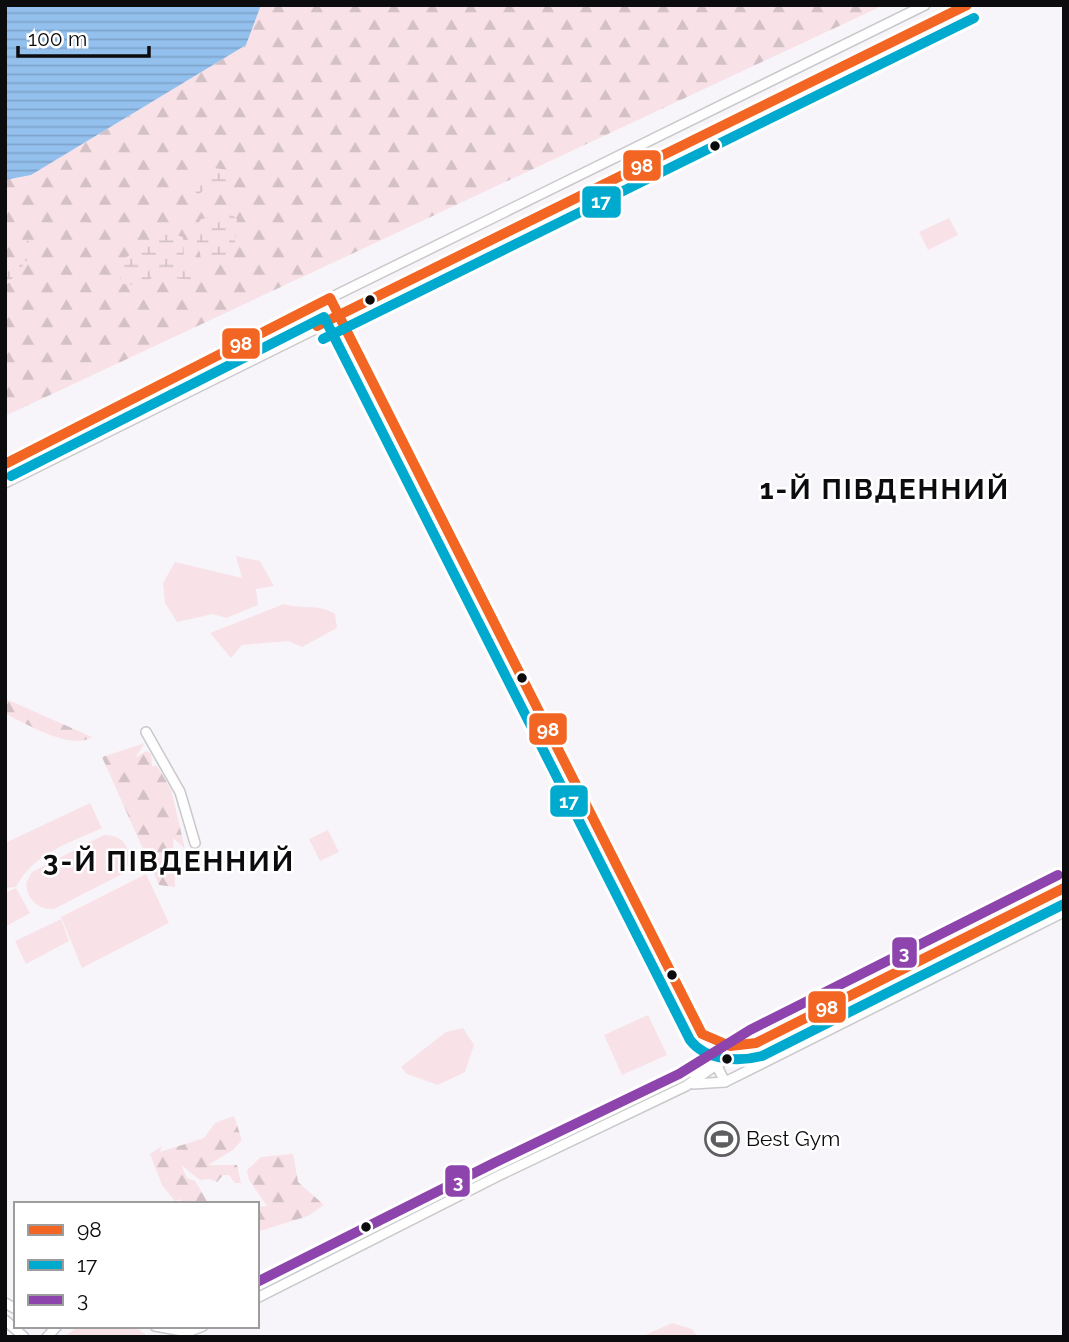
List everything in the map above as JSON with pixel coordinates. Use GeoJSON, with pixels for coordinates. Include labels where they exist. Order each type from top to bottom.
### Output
{"type":"FeatureCollection","features":[{"type":"Feature","properties":{"kind":"street"},"geometry":{"type":"LineString","coordinates":[[5,464],[330,298],[925,5]]}},
{"type":"Feature","properties":{"kind":"street"},"geometry":{"type":"LineString","coordinates":[[5,483],[968,5]]}},
{"type":"Feature","properties":{"kind":"street"},"geometry":{"type":"LineString","coordinates":[[330,298],[725,1082]]}},
{"type":"Feature","properties":{"kind":"street"},"geometry":{"type":"LineString","coordinates":[[146,732],[180,792],[195,844]]}},
{"type":"Feature","properties":{"kind":"street"},"geometry":{"type":"LineString","coordinates":[[259,1297],[500,1175],[691,1084],[716,1065],[756,1043],[1064,888]]}},
{"type":"Feature","properties":{"kind":"street"},"geometry":{"type":"LineString","coordinates":[[691,1084],[725,1082],[1064,912]]}},
{"type":"Feature","properties":{"kind":"street"},"geometry":{"type":"LineString","coordinates":[[702,1034],[730,1046],[756,1043]]}},
{"type":"Feature","properties":{"kind":"street"},"geometry":{"type":"LineString","coordinates":[[691,1084],[702,1060],[702,1034]]}},
{"type":"Feature","properties":{"kind":"street"},"geometry":{"type":"LineString","coordinates":[[5,1320],[24,1337]]}},
{"type":"Feature","properties":{"kind":"street"},"geometry":{"type":"LineString","coordinates":[[166,1328],[188,1332],[199,1330]]}},
{"type":"Feature","properties":{"kind":"green space"},"geometry":{"type":"Polygon","coordinates":[[[261,5],[884,5],[5,416],[5,180],[31,175],[246,45],[261,5]]]}},
{"type":"Feature","properties":{"kind":"green space"},"geometry":{"type":"Polygon","coordinates":[[[214,168],[228,170],[230,181],[221,189],[205,189],[198,195],[190,184],[214,168]]]}},
{"type":"Feature","properties":{"kind":"green space"},"geometry":{"type":"Polygon","coordinates":[[[230,213],[237,219],[233,263],[210,264],[201,258],[194,229],[201,219],[230,213]]]}},
{"type":"Feature","properties":{"kind":"green space"},"geometry":{"type":"Polygon","coordinates":[[[949,218],[958,235],[928,250],[919,232],[949,218]]]}},
{"type":"Feature","properties":{"kind":"green space"},"geometry":{"type":"Polygon","coordinates":[[[169,233],[183,237],[184,260],[189,265],[192,280],[155,276],[140,285],[122,284],[116,263],[169,233]]]}},
{"type":"Feature","properties":{"kind":"green space"},"geometry":{"type":"Polygon","coordinates":[[[28,240],[33,253],[5,287],[5,269],[28,240]]]}},
{"type":"Feature","properties":{"kind":"green space"},"geometry":{"type":"Polygon","coordinates":[[[236,556],[260,561],[274,586],[256,589],[258,605],[226,618],[213,614],[177,622],[165,603],[163,583],[175,562],[242,578],[236,556]]]}},
{"type":"Feature","properties":{"kind":"green space"},"geometry":{"type":"Polygon","coordinates":[[[284,604],[329,611],[335,614],[337,628],[302,647],[288,641],[242,645],[231,658],[210,633],[284,604]]]}},
{"type":"Feature","properties":{"kind":"green space"},"geometry":{"type":"Polygon","coordinates":[[[6,699],[92,737],[72,741],[37,729],[5,714],[6,699]]]}},
{"type":"Feature","properties":{"kind":"green space"},"geometry":{"type":"Polygon","coordinates":[[[145,743],[135,758],[146,751],[151,754],[152,766],[157,766],[171,789],[185,849],[173,838],[175,887],[159,885],[102,757],[145,743]]]}},
{"type":"Feature","properties":{"kind":"green space"},"geometry":{"type":"Polygon","coordinates":[[[90,803],[102,828],[53,851],[32,866],[16,887],[5,888],[5,843],[90,803]]]}},
{"type":"Feature","properties":{"kind":"green space"},"geometry":{"type":"Polygon","coordinates":[[[328,830],[339,852],[320,861],[309,839],[328,830]]]}},
{"type":"Feature","properties":{"kind":"green space"},"geometry":{"type":"Polygon","coordinates":[[[104,835],[118,838],[127,847],[129,860],[124,873],[54,909],[43,908],[34,903],[26,883],[32,872],[104,835]]]}},
{"type":"Feature","properties":{"kind":"green space"},"geometry":{"type":"Polygon","coordinates":[[[146,874],[169,923],[82,968],[61,917],[146,874]]]}},
{"type":"Feature","properties":{"kind":"green space"},"geometry":{"type":"Polygon","coordinates":[[[16,888],[30,913],[5,927],[5,893],[16,888]]]}},
{"type":"Feature","properties":{"kind":"green space"},"geometry":{"type":"Polygon","coordinates":[[[61,919],[69,941],[26,964],[15,941],[61,919]]]}},
{"type":"Feature","properties":{"kind":"green space"},"geometry":{"type":"Polygon","coordinates":[[[648,1015],[667,1055],[622,1075],[604,1035],[648,1015]]]}},
{"type":"Feature","properties":{"kind":"green space"},"geometry":{"type":"Polygon","coordinates":[[[463,1028],[474,1045],[465,1072],[438,1085],[407,1074],[401,1067],[446,1032],[463,1028]]]}},
{"type":"Feature","properties":{"kind":"green space"},"geometry":{"type":"Polygon","coordinates":[[[234,1116],[242,1140],[233,1150],[208,1165],[237,1165],[241,1183],[235,1183],[229,1175],[223,1175],[217,1182],[210,1179],[200,1180],[181,1165],[187,1178],[195,1181],[208,1202],[180,1202],[181,1199],[175,1201],[162,1185],[150,1154],[162,1146],[160,1152],[204,1138],[215,1123],[234,1116]]]}},
{"type":"Feature","properties":{"kind":"green space"},"geometry":{"type":"Polygon","coordinates":[[[293,1154],[298,1182],[324,1205],[308,1216],[259,1231],[259,1207],[267,1206],[249,1180],[247,1170],[261,1157],[293,1154]]]}},
{"type":"Feature","properties":{"kind":"green space"},"geometry":{"type":"Polygon","coordinates":[[[672,1323],[692,1329],[698,1337],[641,1337],[672,1323]]]}},
{"type":"Feature","properties":{"kind":"green space"},"geometry":{"type":"Polygon","coordinates":[[[77,1328],[137,1328],[149,1337],[63,1337],[77,1328]]]}},
{"type":"Feature","properties":{"kind":"water"},"geometry":{"type":"Polygon","coordinates":[[[5,5],[261,5],[246,45],[31,175],[5,180],[5,5]]]}},
{"type":"Feature","properties":{"kind":"transit line","name":"98"},"geometry":{"type":"LineString","coordinates":[[317,326],[967,5]]}},
{"type":"Feature","properties":{"kind":"transit line","name":"17"},"geometry":{"type":"LineString","coordinates":[[323,339],[974,18]]}},
{"type":"Feature","properties":{"kind":"transit line","name":"98"},"geometry":{"type":"LineString","coordinates":[[5,464],[330,298],[702,1034],[730,1046],[756,1043],[1064,888]]}},
{"type":"Feature","properties":{"kind":"transit line","name":"17"},"geometry":{"type":"LineString","coordinates":[[11,476],[324,317],[690,1040],[714,1056],[733,1059],[762,1056],[1064,904]]}},
{"type":"Feature","properties":{"kind":"transit line","name":"3"},"geometry":{"type":"LineString","coordinates":[[259,1281],[679,1074],[750,1030],[1058,875]]}},
{"type":"Feature","properties":{"kind":"place","name":"Best Gym"},"geometry":{"type":"Point","coordinates":[722,1139]}},
{"type":"Feature","properties":{"kind":"district","name":"1-Й ПІВДЕННИЙ"},"geometry":{"type":"Point","coordinates":[885,489]}},
{"type":"Feature","properties":{"kind":"district","name":"3-Й ПІВДЕННИЙ"},"geometry":{"type":"Point","coordinates":[169,861]}}]}
